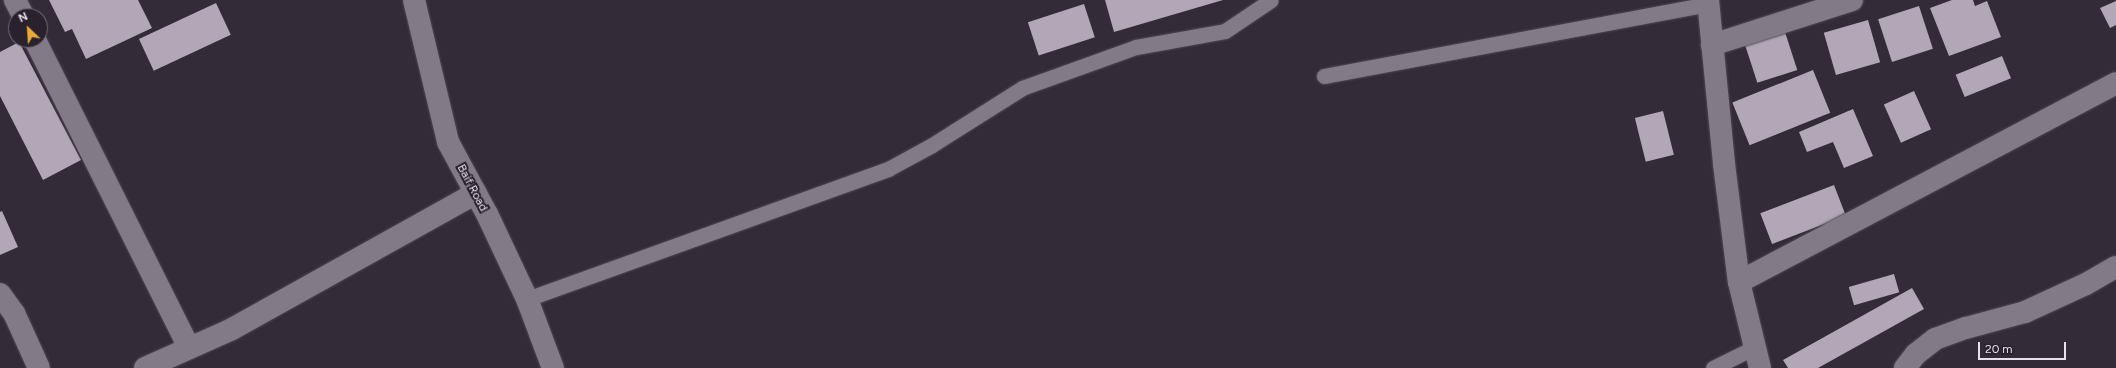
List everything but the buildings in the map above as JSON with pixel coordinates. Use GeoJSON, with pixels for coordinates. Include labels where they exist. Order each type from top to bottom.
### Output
{"type":"FeatureCollection","features":[{"type":"Feature","properties":{"kind":"street","name":"Baif Road"},"geometry":{"type":"LineString","coordinates":[[414,0],[448,142],[476,193],[527,299],[553,368]]}},
{"type":"Feature","properties":{"kind":"street"},"geometry":{"type":"LineString","coordinates":[[1712,45],[1852,0]]}},
{"type":"Feature","properties":{"kind":"street"},"geometry":{"type":"LineString","coordinates":[[1708,2],[1739,282],[1753,348],[1760,368]]}},
{"type":"Feature","properties":{"kind":"street"},"geometry":{"type":"LineString","coordinates":[[39,48],[189,348]]}},
{"type":"Feature","properties":{"kind":"street"},"geometry":{"type":"LineString","coordinates":[[1739,282],[2116,83]]}},
{"type":"Feature","properties":{"kind":"street"},"geometry":{"type":"LineString","coordinates":[[145,368],[232,328],[476,193]]}},
{"type":"Feature","properties":{"kind":"street"},"geometry":{"type":"LineString","coordinates":[[1905,368],[1916,354],[1935,340],[1966,328],[2025,312],[2086,284],[2116,267]]}},
{"type":"Feature","properties":{"kind":"street"},"geometry":{"type":"LineString","coordinates":[[0,294],[14,313],[39,368]]}},
{"type":"Feature","properties":{"kind":"lane"},"geometry":{"type":"LineString","coordinates":[[527,299],[888,168],[932,145],[1022,88],[1136,47],[1225,31],[1271,0]]}},
{"type":"Feature","properties":{"kind":"lane"},"geometry":{"type":"LineString","coordinates":[[1324,76],[1708,2]]}},
{"type":"Feature","properties":{"kind":"lane"},"geometry":{"type":"LineString","coordinates":[[1713,368],[1753,348]]}}]}
